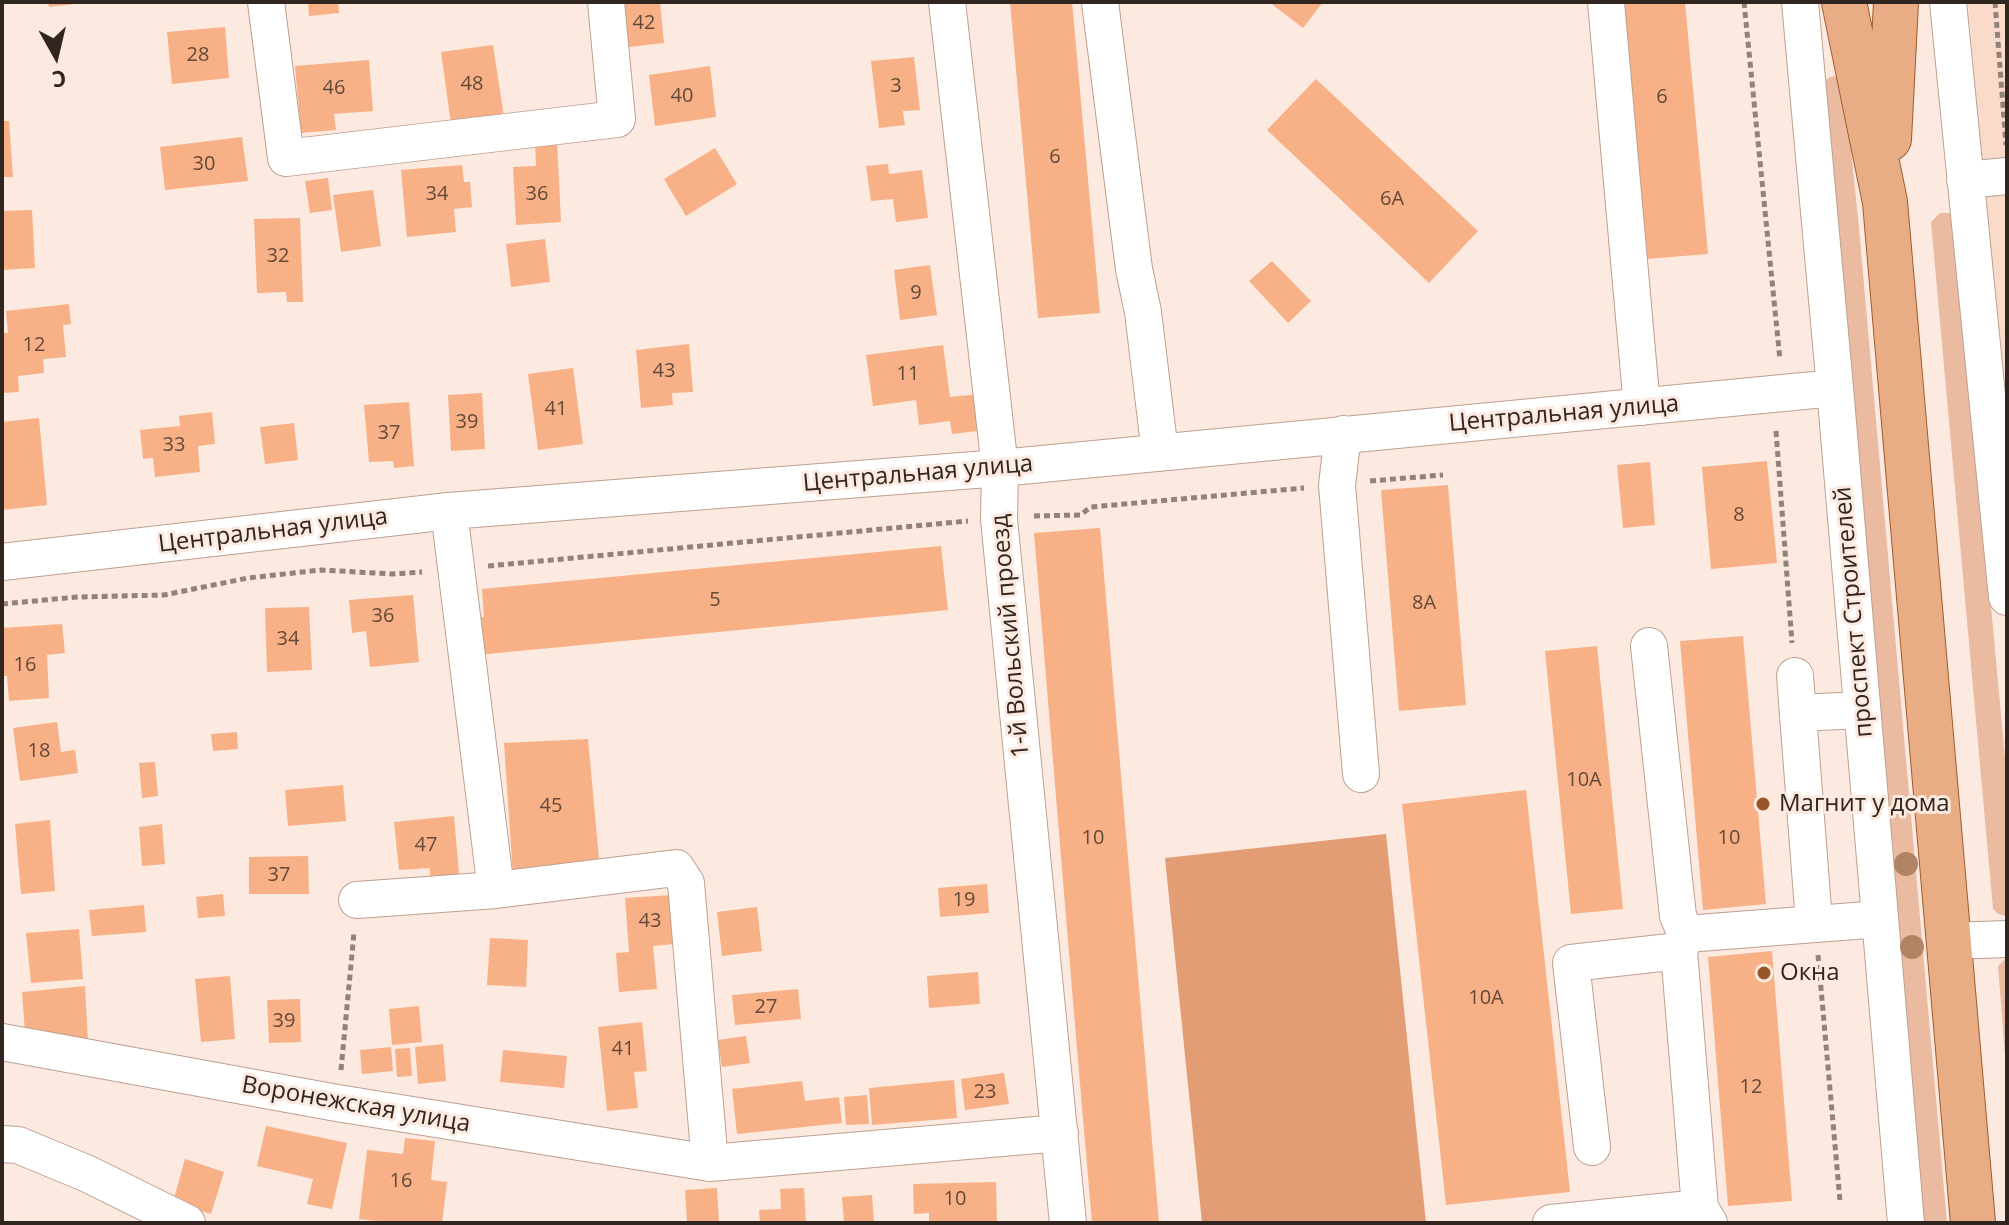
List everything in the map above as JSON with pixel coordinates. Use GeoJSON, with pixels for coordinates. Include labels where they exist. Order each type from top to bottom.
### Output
{"type":"FeatureCollection","features":[{"type":"Feature","properties":{"kind":"main road"},"geometry":{"type":"LineString","coordinates":[[1844,2],[1885,202],[1973,1223]]}},
{"type":"Feature","properties":{"kind":"main road"},"geometry":{"type":"LineString","coordinates":[[1885,202],[1896,2]]}},
{"type":"Feature","properties":{"kind":"street"},"geometry":{"type":"LineString","coordinates":[[266,2],[286,158],[617,119],[606,2]]}},
{"type":"Feature","properties":{"kind":"street","name":"1-й Вольский проезд"},"geometry":{"type":"LineString","coordinates":[[947,2],[1000,468],[999,519],[1068,1223]]}},
{"type":"Feature","properties":{"kind":"street"},"geometry":{"type":"LineString","coordinates":[[1100,2],[1160,453]]}},
{"type":"Feature","properties":{"kind":"street"},"geometry":{"type":"LineString","coordinates":[[1606,2],[1642,407]]}},
{"type":"Feature","properties":{"kind":"street","name":"проспект Строителей"},"geometry":{"type":"LineString","coordinates":[[1800,2],[1906,1223]]}},
{"type":"Feature","properties":{"kind":"street"},"geometry":{"type":"LineString","coordinates":[[1948,2],[2007,597]]}},
{"type":"Feature","properties":{"kind":"street"},"geometry":{"type":"LineString","coordinates":[[1965,180],[2006,162]]}},
{"type":"Feature","properties":{"kind":"street","name":"Центральная улица"},"geometry":{"type":"LineString","coordinates":[[2,562],[449,511],[1000,468],[1835,388]]}},
{"type":"Feature","properties":{"kind":"street"},"geometry":{"type":"LineString","coordinates":[[1343,434],[1337,485],[1361,774]]}},
{"type":"Feature","properties":{"kind":"street"},"geometry":{"type":"LineString","coordinates":[[449,511],[496,890]]}},
{"type":"Feature","properties":{"kind":"street"},"geometry":{"type":"LineString","coordinates":[[1551,1223],[1704,1215],[1683,943],[1649,646]]}},
{"type":"Feature","properties":{"kind":"street"},"geometry":{"type":"LineString","coordinates":[[1795,676],[1814,922]]}},
{"type":"Feature","properties":{"kind":"street"},"geometry":{"type":"LineString","coordinates":[[1798,713],[1862,710]]}},
{"type":"Feature","properties":{"kind":"street"},"geometry":{"type":"LineString","coordinates":[[357,900],[496,890],[676,868],[686,883],[710,1163]]}},
{"type":"Feature","properties":{"kind":"street"},"geometry":{"type":"LineString","coordinates":[[1592,1147],[1571,963],[1814,922],[1880,919]]}},
{"type":"Feature","properties":{"kind":"street"},"geometry":{"type":"LineString","coordinates":[[1949,941],[2007,939]]}},
{"type":"Feature","properties":{"kind":"street","name":"Воронежская улица"},"geometry":{"type":"LineString","coordinates":[[2,1042],[337,1103],[710,1163],[1060,1133]]}},
{"type":"Feature","properties":{"kind":"street"},"geometry":{"type":"LineString","coordinates":[[2,1144],[18,1145],[88,1174],[187,1223]]}},
{"type":"Feature","properties":{"kind":"path"},"geometry":{"type":"LineString","coordinates":[[1744,2],[1780,365]]}},
{"type":"Feature","properties":{"kind":"path"},"geometry":{"type":"LineString","coordinates":[[1995,2],[2006,162]]}},
{"type":"Feature","properties":{"kind":"path"},"geometry":{"type":"LineString","coordinates":[[1776,431],[1795,676]]}},
{"type":"Feature","properties":{"kind":"path"},"geometry":{"type":"LineString","coordinates":[[903,527],[923,523],[1080,515],[1091,507],[1443,475]]}},
{"type":"Feature","properties":{"kind":"path"},"geometry":{"type":"LineString","coordinates":[[337,1103],[357,900]]}},
{"type":"Feature","properties":{"kind":"path"},"geometry":{"type":"LineString","coordinates":[[1814,922],[1840,1201]]}},
{"type":"Feature","properties":{"kind":"shaded area"},"geometry":{"type":"Polygon","coordinates":[[[1968,2],[2007,2],[2007,403],[1980,141],[1968,2]]]}},
{"type":"Feature","properties":{"kind":"shaded area"},"geometry":{"type":"Polygon","coordinates":[[[1834,76],[1844,81],[1859,228],[1947,1223],[1923,1223],[1824,83],[1834,76]]]}},
{"type":"Feature","properties":{"kind":"shaded area"},"geometry":{"type":"Polygon","coordinates":[[[1940,213],[1949,213],[1955,218],[2007,779],[2006,916],[1993,909],[1931,222],[1940,213]]]}},
{"type":"Feature","properties":{"kind":"shaded area"},"geometry":{"type":"Polygon","coordinates":[[[1386,834],[1426,1223],[1202,1223],[1165,858],[1386,834]]]}},
{"type":"Feature","properties":{"kind":"shaded area"},"geometry":{"type":"Polygon","coordinates":[[[2007,957],[2007,1080],[1998,966],[2007,957]]]}},
{"type":"Feature","properties":{"kind":"building"},"geometry":{"type":"Polygon","coordinates":[[[48,2],[75,2],[75,4],[49,7],[48,2]]]}},
{"type":"Feature","properties":{"kind":"building"},"geometry":{"type":"Polygon","coordinates":[[[308,2],[338,2],[339,13],[309,16],[308,2]]]}},
{"type":"Feature","properties":{"kind":"building"},"geometry":{"type":"Polygon","coordinates":[[[624,2],[660,2],[664,43],[629,47],[624,2]]]}},
{"type":"Feature","properties":{"kind":"building"},"geometry":{"type":"Polygon","coordinates":[[[1010,2],[1072,2],[1100,313],[1038,318],[1010,2]]]}},
{"type":"Feature","properties":{"kind":"building"},"geometry":{"type":"Polygon","coordinates":[[[1269,2],[1323,2],[1303,28],[1269,2]]]}},
{"type":"Feature","properties":{"kind":"building"},"geometry":{"type":"Polygon","coordinates":[[[1622,2],[1685,2],[1708,254],[1646,259],[1622,2]]]}},
{"type":"Feature","properties":{"kind":"building"},"geometry":{"type":"Polygon","coordinates":[[[225,27],[229,78],[172,84],[167,32],[225,27]]]}},
{"type":"Feature","properties":{"kind":"building"},"geometry":{"type":"Polygon","coordinates":[[[493,45],[504,117],[451,124],[441,52],[493,45]]]}},
{"type":"Feature","properties":{"kind":"building"},"geometry":{"type":"Polygon","coordinates":[[[914,57],[920,110],[903,111],[905,125],[879,128],[871,61],[914,57]]]}},
{"type":"Feature","properties":{"kind":"building"},"geometry":{"type":"Polygon","coordinates":[[[369,60],[373,111],[334,114],[336,130],[301,133],[295,66],[369,60]]]}},
{"type":"Feature","properties":{"kind":"building"},"geometry":{"type":"Polygon","coordinates":[[[710,66],[716,117],[655,126],[649,75],[710,66]]]}},
{"type":"Feature","properties":{"kind":"building"},"geometry":{"type":"Polygon","coordinates":[[[1316,79],[1478,231],[1429,283],[1267,130],[1316,79]]]}},
{"type":"Feature","properties":{"kind":"building"},"geometry":{"type":"Polygon","coordinates":[[[2,121],[9,121],[13,177],[2,177],[2,121]]]}},
{"type":"Feature","properties":{"kind":"building"},"geometry":{"type":"Polygon","coordinates":[[[242,137],[248,181],[165,190],[160,147],[242,137]]]}},
{"type":"Feature","properties":{"kind":"building"},"geometry":{"type":"Polygon","coordinates":[[[557,140],[561,222],[516,225],[513,167],[536,166],[535,141],[557,140]]]}},
{"type":"Feature","properties":{"kind":"building"},"geometry":{"type":"Polygon","coordinates":[[[715,148],[737,184],[686,216],[664,179],[715,148]]]}},
{"type":"Feature","properties":{"kind":"building"},"geometry":{"type":"Polygon","coordinates":[[[888,164],[889,174],[922,170],[928,218],[896,222],[893,199],[871,201],[866,166],[888,164]]]}},
{"type":"Feature","properties":{"kind":"building"},"geometry":{"type":"Polygon","coordinates":[[[462,165],[464,182],[470,182],[472,207],[454,209],[456,232],[407,237],[401,170],[462,165]]]}},
{"type":"Feature","properties":{"kind":"building"},"geometry":{"type":"Polygon","coordinates":[[[328,178],[332,210],[310,213],[305,181],[328,178]]]}},
{"type":"Feature","properties":{"kind":"building"},"geometry":{"type":"Polygon","coordinates":[[[373,190],[381,246],[341,252],[333,195],[373,190]]]}},
{"type":"Feature","properties":{"kind":"building"},"geometry":{"type":"Polygon","coordinates":[[[32,210],[35,268],[2,270],[2,211],[32,210]]]}},
{"type":"Feature","properties":{"kind":"building"},"geometry":{"type":"Polygon","coordinates":[[[300,218],[303,302],[287,302],[286,292],[257,293],[254,219],[300,218]]]}},
{"type":"Feature","properties":{"kind":"building"},"geometry":{"type":"Polygon","coordinates":[[[545,239],[550,282],[511,287],[506,244],[545,239]]]}},
{"type":"Feature","properties":{"kind":"building"},"geometry":{"type":"Polygon","coordinates":[[[1272,261],[1311,301],[1288,323],[1249,281],[1272,261]]]}},
{"type":"Feature","properties":{"kind":"building"},"geometry":{"type":"Polygon","coordinates":[[[930,265],[937,315],[900,320],[894,270],[930,265]]]}},
{"type":"Feature","properties":{"kind":"building"},"geometry":{"type":"Polygon","coordinates":[[[69,304],[71,324],[63,325],[66,357],[43,359],[44,373],[18,376],[19,392],[2,393],[2,333],[8,333],[6,311],[69,304]]]}},
{"type":"Feature","properties":{"kind":"building"},"geometry":{"type":"Polygon","coordinates":[[[689,344],[693,392],[672,393],[673,405],[641,408],[636,350],[689,344]]]}},
{"type":"Feature","properties":{"kind":"building"},"geometry":{"type":"Polygon","coordinates":[[[943,345],[950,397],[980,394],[985,430],[952,434],[950,421],[919,425],[916,400],[873,406],[866,355],[943,345]]]}},
{"type":"Feature","properties":{"kind":"building"},"geometry":{"type":"Polygon","coordinates":[[[573,368],[583,444],[538,450],[528,374],[573,368]]]}},
{"type":"Feature","properties":{"kind":"building"},"geometry":{"type":"Polygon","coordinates":[[[482,393],[485,449],[451,451],[448,395],[482,393]]]}},
{"type":"Feature","properties":{"kind":"building"},"geometry":{"type":"Polygon","coordinates":[[[409,402],[414,466],[394,468],[393,461],[369,462],[364,405],[409,402]]]}},
{"type":"Feature","properties":{"kind":"building"},"geometry":{"type":"Polygon","coordinates":[[[212,412],[215,444],[198,446],[200,472],[155,477],[153,458],[143,459],[140,430],[180,426],[179,416],[212,412]]]}},
{"type":"Feature","properties":{"kind":"building"},"geometry":{"type":"Polygon","coordinates":[[[39,418],[47,505],[2,510],[2,422],[39,418]]]}},
{"type":"Feature","properties":{"kind":"building"},"geometry":{"type":"Polygon","coordinates":[[[294,423],[298,460],[265,464],[260,427],[294,423]]]}},
{"type":"Feature","properties":{"kind":"building"},"geometry":{"type":"Polygon","coordinates":[[[1767,461],[1777,563],[1711,569],[1702,467],[1767,461]]]}},
{"type":"Feature","properties":{"kind":"building"},"geometry":{"type":"Polygon","coordinates":[[[1650,462],[1655,525],[1623,528],[1617,465],[1650,462]]]}},
{"type":"Feature","properties":{"kind":"building"},"geometry":{"type":"Polygon","coordinates":[[[1448,485],[1466,705],[1399,711],[1381,490],[1448,485]]]}},
{"type":"Feature","properties":{"kind":"building"},"geometry":{"type":"Polygon","coordinates":[[[1100,528],[1159,1223],[1092,1223],[1077,1049],[1034,533],[1100,528]]]}},
{"type":"Feature","properties":{"kind":"building"},"geometry":{"type":"Polygon","coordinates":[[[941,546],[948,610],[477,655],[474,618],[484,617],[482,589],[941,546]]]}},
{"type":"Feature","properties":{"kind":"building"},"geometry":{"type":"Polygon","coordinates":[[[413,595],[419,662],[370,667],[366,631],[352,633],[349,600],[413,595]]]}},
{"type":"Feature","properties":{"kind":"building"},"geometry":{"type":"Polygon","coordinates":[[[309,607],[312,670],[267,672],[265,608],[309,607]]]}},
{"type":"Feature","properties":{"kind":"building"},"geometry":{"type":"Polygon","coordinates":[[[62,624],[65,653],[47,655],[49,698],[9,701],[7,676],[2,676],[2,628],[62,624]]]}},
{"type":"Feature","properties":{"kind":"building"},"geometry":{"type":"Polygon","coordinates":[[[1743,636],[1766,904],[1703,910],[1680,641],[1743,636]]]}},
{"type":"Feature","properties":{"kind":"building"},"geometry":{"type":"Polygon","coordinates":[[[1597,646],[1623,909],[1571,914],[1545,651],[1597,646]]]}},
{"type":"Feature","properties":{"kind":"building"},"geometry":{"type":"Polygon","coordinates":[[[57,722],[61,752],[75,750],[78,773],[20,781],[13,728],[57,722]]]}},
{"type":"Feature","properties":{"kind":"building"},"geometry":{"type":"Polygon","coordinates":[[[237,732],[238,749],[213,751],[211,734],[237,732]]]}},
{"type":"Feature","properties":{"kind":"building"},"geometry":{"type":"Polygon","coordinates":[[[588,739],[600,869],[513,876],[504,743],[588,739]]]}},
{"type":"Feature","properties":{"kind":"building"},"geometry":{"type":"Polygon","coordinates":[[[155,762],[158,796],[142,798],[139,763],[155,762]]]}},
{"type":"Feature","properties":{"kind":"building"},"geometry":{"type":"Polygon","coordinates":[[[343,785],[346,821],[288,826],[285,790],[343,785]]]}},
{"type":"Feature","properties":{"kind":"building"},"geometry":{"type":"Polygon","coordinates":[[[1526,790],[1570,1192],[1446,1205],[1402,804],[1526,790]]]}},
{"type":"Feature","properties":{"kind":"building"},"geometry":{"type":"Polygon","coordinates":[[[454,816],[459,874],[430,877],[430,868],[399,870],[394,822],[454,816]]]}},
{"type":"Feature","properties":{"kind":"building"},"geometry":{"type":"Polygon","coordinates":[[[50,820],[55,891],[21,894],[15,824],[50,820]]]}},
{"type":"Feature","properties":{"kind":"building"},"geometry":{"type":"Polygon","coordinates":[[[162,824],[165,864],[142,866],[139,827],[162,824]]]}},
{"type":"Feature","properties":{"kind":"building"},"geometry":{"type":"Polygon","coordinates":[[[308,856],[309,894],[249,894],[249,857],[308,856]]]}},
{"type":"Feature","properties":{"kind":"building"},"geometry":{"type":"Polygon","coordinates":[[[987,884],[989,913],[940,917],[938,888],[987,884]]]}},
{"type":"Feature","properties":{"kind":"building"},"geometry":{"type":"Polygon","coordinates":[[[223,894],[225,916],[198,918],[196,897],[223,894]]]}},
{"type":"Feature","properties":{"kind":"building"},"geometry":{"type":"Polygon","coordinates":[[[671,895],[675,944],[653,946],[657,989],[619,992],[616,953],[629,952],[625,898],[671,895]]]}},
{"type":"Feature","properties":{"kind":"building"},"geometry":{"type":"Polygon","coordinates":[[[144,905],[146,932],[92,936],[89,910],[144,905]]]}},
{"type":"Feature","properties":{"kind":"building"},"geometry":{"type":"Polygon","coordinates":[[[757,907],[762,951],[722,956],[717,912],[757,907]]]}},
{"type":"Feature","properties":{"kind":"building"},"geometry":{"type":"Polygon","coordinates":[[[79,929],[83,979],[31,983],[26,933],[79,929]]]}},
{"type":"Feature","properties":{"kind":"building"},"geometry":{"type":"Polygon","coordinates":[[[490,938],[528,940],[526,987],[487,985],[490,938]]]}},
{"type":"Feature","properties":{"kind":"building"},"geometry":{"type":"Polygon","coordinates":[[[1772,951],[1792,1201],[1728,1206],[1708,957],[1772,951]]]}},
{"type":"Feature","properties":{"kind":"building"},"geometry":{"type":"Polygon","coordinates":[[[978,972],[980,1004],[929,1008],[927,976],[978,972]]]}},
{"type":"Feature","properties":{"kind":"building"},"geometry":{"type":"Polygon","coordinates":[[[230,976],[235,1039],[201,1042],[195,979],[230,976]]]}},
{"type":"Feature","properties":{"kind":"building"},"geometry":{"type":"Polygon","coordinates":[[[85,986],[88,1042],[25,1032],[22,992],[85,986]]]}},
{"type":"Feature","properties":{"kind":"building"},"geometry":{"type":"Polygon","coordinates":[[[798,989],[801,1019],[735,1025],[732,995],[798,989]]]}},
{"type":"Feature","properties":{"kind":"building"},"geometry":{"type":"Polygon","coordinates":[[[300,999],[301,1042],[269,1043],[267,1000],[300,999]]]}},
{"type":"Feature","properties":{"kind":"building"},"geometry":{"type":"Polygon","coordinates":[[[419,1006],[422,1042],[392,1045],[389,1009],[419,1006]]]}},
{"type":"Feature","properties":{"kind":"building"},"geometry":{"type":"Polygon","coordinates":[[[642,1022],[647,1071],[634,1072],[638,1108],[607,1111],[598,1027],[642,1022]]]}},
{"type":"Feature","properties":{"kind":"building"},"geometry":{"type":"Polygon","coordinates":[[[746,1036],[750,1063],[722,1067],[718,1040],[746,1036]]]}},
{"type":"Feature","properties":{"kind":"building"},"geometry":{"type":"Polygon","coordinates":[[[443,1044],[446,1081],[418,1084],[415,1047],[443,1044]]]}},
{"type":"Feature","properties":{"kind":"building"},"geometry":{"type":"Polygon","coordinates":[[[391,1047],[393,1071],[362,1074],[360,1050],[391,1047]]]}},
{"type":"Feature","properties":{"kind":"building"},"geometry":{"type":"Polygon","coordinates":[[[410,1048],[412,1076],[397,1077],[395,1049],[410,1048]]]}},
{"type":"Feature","properties":{"kind":"building"},"geometry":{"type":"Polygon","coordinates":[[[503,1050],[567,1056],[564,1088],[500,1082],[503,1050]]]}},
{"type":"Feature","properties":{"kind":"building"},"geometry":{"type":"Polygon","coordinates":[[[1004,1073],[1009,1104],[965,1110],[961,1079],[1004,1073]]]}},
{"type":"Feature","properties":{"kind":"building"},"geometry":{"type":"Polygon","coordinates":[[[954,1080],[957,1118],[872,1125],[869,1088],[954,1080]]]}},
{"type":"Feature","properties":{"kind":"building"},"geometry":{"type":"Polygon","coordinates":[[[802,1081],[805,1101],[839,1097],[842,1123],[737,1134],[732,1089],[802,1081]]]}},
{"type":"Feature","properties":{"kind":"building"},"geometry":{"type":"Polygon","coordinates":[[[867,1095],[869,1124],[846,1125],[844,1097],[867,1095]]]}},
{"type":"Feature","properties":{"kind":"building"},"geometry":{"type":"Polygon","coordinates":[[[266,1126],[347,1143],[332,1209],[307,1204],[313,1179],[257,1166],[266,1126]]]}},
{"type":"Feature","properties":{"kind":"building"},"geometry":{"type":"Polygon","coordinates":[[[405,1138],[435,1141],[431,1180],[447,1182],[442,1223],[359,1219],[367,1150],[403,1154],[405,1138]]]}},
{"type":"Feature","properties":{"kind":"building"},"geometry":{"type":"Polygon","coordinates":[[[185,1159],[224,1172],[211,1214],[173,1202],[185,1159]]]}},
{"type":"Feature","properties":{"kind":"building"},"geometry":{"type":"Polygon","coordinates":[[[996,1182],[997,1223],[929,1223],[929,1213],[914,1214],[913,1184],[996,1182]]]}},
{"type":"Feature","properties":{"kind":"building"},"geometry":{"type":"Polygon","coordinates":[[[717,1188],[719,1223],[687,1223],[685,1190],[717,1188]]]}},
{"type":"Feature","properties":{"kind":"building"},"geometry":{"type":"Polygon","coordinates":[[[804,1188],[806,1223],[760,1223],[759,1210],[781,1209],[780,1189],[804,1188]]]}},
{"type":"Feature","properties":{"kind":"building"},"geometry":{"type":"Polygon","coordinates":[[[872,1195],[874,1223],[844,1223],[842,1197],[872,1195]]]}},
{"type":"Feature","properties":{"kind":"place","name":"Магнит у дома"},"geometry":{"type":"Point","coordinates":[1763,804]}},
{"type":"Feature","properties":{"kind":"place","name":"Окна"},"geometry":{"type":"Point","coordinates":[1764,973]}}]}
